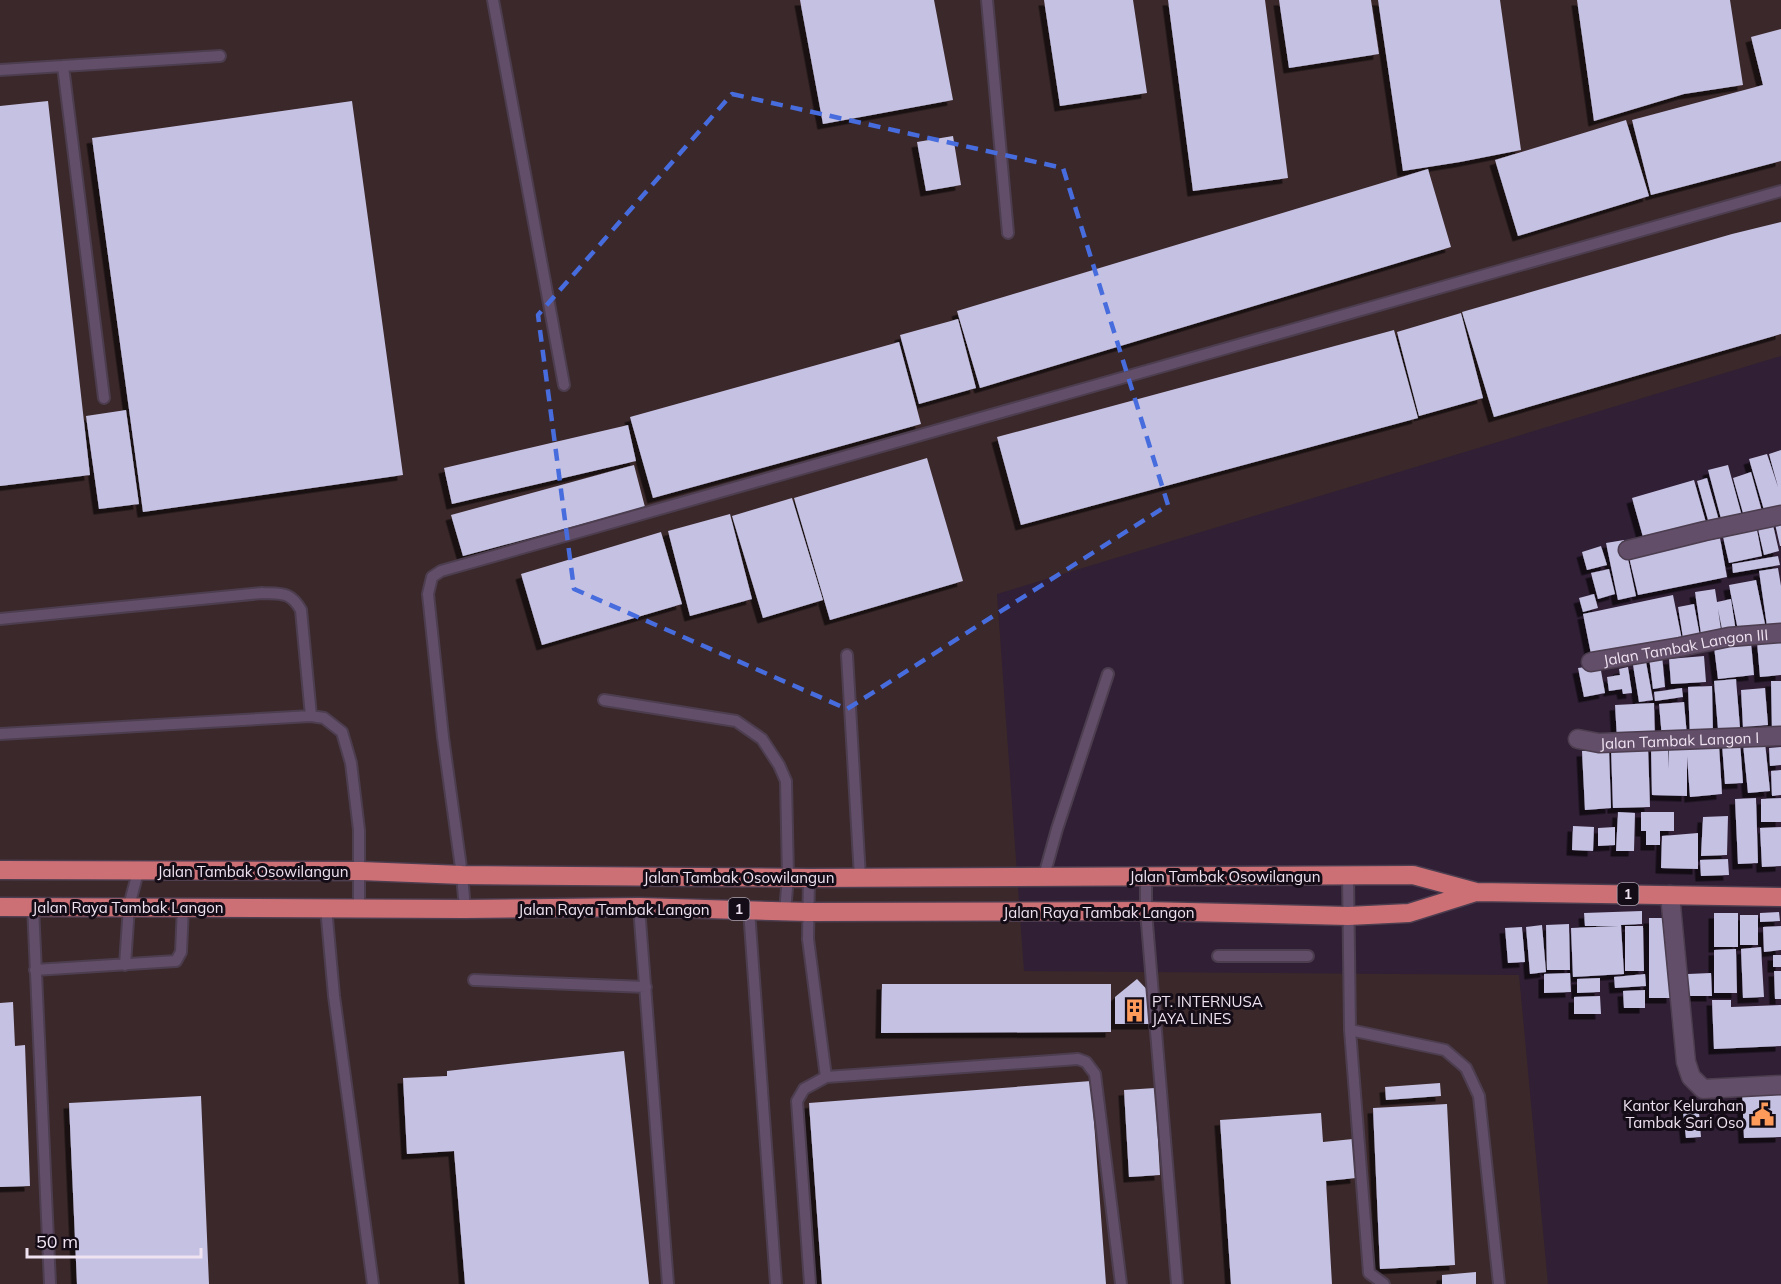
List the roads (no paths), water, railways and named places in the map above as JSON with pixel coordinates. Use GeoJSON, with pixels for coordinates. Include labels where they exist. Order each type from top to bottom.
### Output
{"type":"FeatureCollection","features":[{"type":"Feature","properties":{"kind":"highway","name":"Jalan Tambak Osowilangun"},"geometry":{"type":"LineString","coordinates":[[0,870],[138,872],[361,870],[462,875],[809,878],[1413,875],[1476,892]]}},
{"type":"Feature","properties":{"kind":"highway","name":"Jalan Raya Tambak Langon"},"geometry":{"type":"LineString","coordinates":[[0,907],[465,909],[639,907],[808,912],[1146,911],[1348,916],[1409,913],[1476,892]]}},
{"type":"Feature","properties":{"kind":"highway","name":"1"},"geometry":{"type":"LineString","coordinates":[[1476,892],[1781,897]]}},
{"type":"Feature","properties":{"kind":"street"},"geometry":{"type":"LineString","coordinates":[[1628,550],[1781,515]]}},
{"type":"Feature","properties":{"kind":"street","name":"Jalan Tambak Langon III"},"geometry":{"type":"LineString","coordinates":[[1591,662],[1729,637],[1781,633]]}},
{"type":"Feature","properties":{"kind":"street","name":"Jalan Tambak Langon I"},"geometry":{"type":"LineString","coordinates":[[1578,739],[1599,743],[1781,736]]}},
{"type":"Feature","properties":{"kind":"street"},"geometry":{"type":"LineString","coordinates":[[1670,895],[1686,1062],[1691,1077],[1703,1089],[1781,1085]]}},
{"type":"Feature","properties":{"kind":"lane"},"geometry":{"type":"LineString","coordinates":[[493,0],[564,385]]}},
{"type":"Feature","properties":{"kind":"lane"},"geometry":{"type":"LineString","coordinates":[[987,0],[1008,232]]}},
{"type":"Feature","properties":{"kind":"lane"},"geometry":{"type":"LineString","coordinates":[[0,70],[220,56]]}},
{"type":"Feature","properties":{"kind":"lane"},"geometry":{"type":"LineString","coordinates":[[63,66],[104,398]]}},
{"type":"Feature","properties":{"kind":"lane"},"geometry":{"type":"LineString","coordinates":[[465,909],[428,594],[432,577],[441,571],[1781,191]]}},
{"type":"Feature","properties":{"kind":"lane"},"geometry":{"type":"LineString","coordinates":[[0,619],[250,594],[284,594],[294,599],[300,610],[311,716]]}},
{"type":"Feature","properties":{"kind":"lane"},"geometry":{"type":"LineString","coordinates":[[847,655],[860,877]]}},
{"type":"Feature","properties":{"kind":"lane"},"geometry":{"type":"LineString","coordinates":[[1044,876],[1057,829],[1108,674]]}},
{"type":"Feature","properties":{"kind":"lane"},"geometry":{"type":"LineString","coordinates":[[604,700],[736,721],[762,739],[779,765],[786,781],[788,877],[785,910]]}},
{"type":"Feature","properties":{"kind":"lane"},"geometry":{"type":"LineString","coordinates":[[0,734],[311,716],[331,722],[342,732],[351,763],[359,830],[361,870],[359,907]]}},
{"type":"Feature","properties":{"kind":"lane"},"geometry":{"type":"LineString","coordinates":[[125,965],[129,906],[138,872]]}},
{"type":"Feature","properties":{"kind":"lane"},"geometry":{"type":"LineString","coordinates":[[1146,876],[1146,911],[1177,1284]]}},
{"type":"Feature","properties":{"kind":"lane"},"geometry":{"type":"LineString","coordinates":[[1348,876],[1350,1030],[1369,1273],[1384,1284]]}},
{"type":"Feature","properties":{"kind":"lane"},"geometry":{"type":"LineString","coordinates":[[809,878],[808,939],[826,1077]]}},
{"type":"Feature","properties":{"kind":"lane"},"geometry":{"type":"LineString","coordinates":[[33,906],[50,1284]]}},
{"type":"Feature","properties":{"kind":"lane"},"geometry":{"type":"LineString","coordinates":[[35,970],[176,961],[181,952],[183,907]]}},
{"type":"Feature","properties":{"kind":"lane"},"geometry":{"type":"LineString","coordinates":[[639,907],[668,1284]]}},
{"type":"Feature","properties":{"kind":"lane"},"geometry":{"type":"LineString","coordinates":[[326,908],[334,996],[373,1284]]}},
{"type":"Feature","properties":{"kind":"lane"},"geometry":{"type":"LineString","coordinates":[[749,910],[776,1284]]}},
{"type":"Feature","properties":{"kind":"lane"},"geometry":{"type":"LineString","coordinates":[[1218,956],[1308,956]]}},
{"type":"Feature","properties":{"kind":"lane"},"geometry":{"type":"LineString","coordinates":[[474,980],[645,987]]}},
{"type":"Feature","properties":{"kind":"lane"},"geometry":{"type":"LineString","coordinates":[[1350,1030],[1445,1050],[1466,1068],[1479,1096],[1499,1284]]}},
{"type":"Feature","properties":{"kind":"lane"},"geometry":{"type":"LineString","coordinates":[[810,1284],[797,1101],[804,1089],[826,1077],[1078,1059],[1086,1062],[1095,1074],[1121,1284]]}},
{"type":"Feature","properties":{"kind":"place","name":"PT. INTERNUSA JAYA LINES"},"geometry":{"type":"Point","coordinates":[1134,1010]}},
{"type":"Feature","properties":{"kind":"place","name":"Kantor Kelurahan Tambak Sari Oso"},"geometry":{"type":"Point","coordinates":[1762,1114]}}]}
